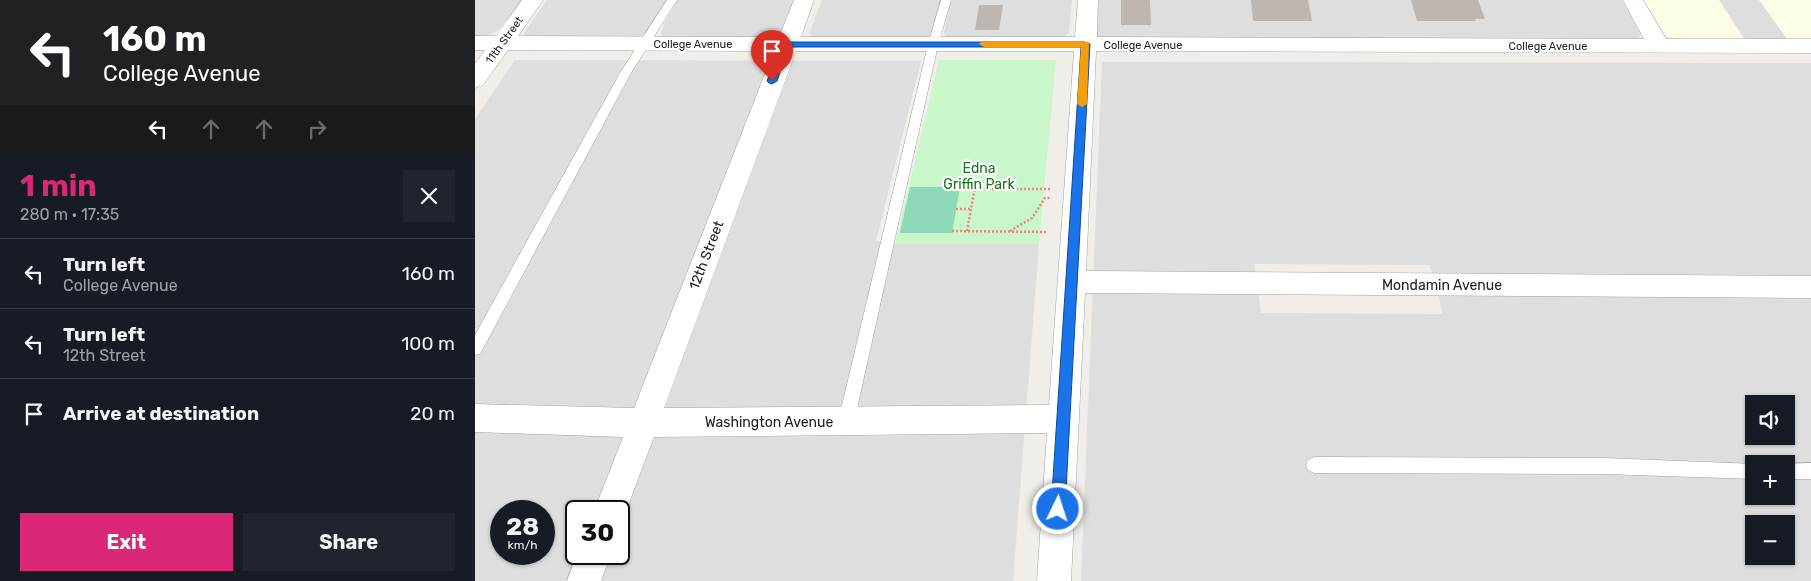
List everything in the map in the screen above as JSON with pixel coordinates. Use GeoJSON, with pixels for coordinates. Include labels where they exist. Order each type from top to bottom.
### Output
{"type":"FeatureCollection","features":[{"type":"Feature","properties":{"kind":"street","name":"11th Street"},"geometry":{"type":"LineString","coordinates":[[475,80],[533,0]]}},
{"type":"Feature","properties":{"kind":"street","name":"12th Street"},"geometry":{"type":"LineString","coordinates":[[614,500],[804,0]]}},
{"type":"Feature","properties":{"kind":"street"},"geometry":{"type":"LineString","coordinates":[[1054,581],[1088,0]]}},
{"type":"Feature","properties":{"kind":"street"},"geometry":{"type":"LineString","coordinates":[[1633,0],[1659,46]]}},
{"type":"Feature","properties":{"kind":"street","name":"College Avenue"},"geometry":{"type":"LineString","coordinates":[[475,43],[1811,46]]}},
{"type":"Feature","properties":{"kind":"street","name":"Mondamin Avenue"},"geometry":{"type":"LineString","coordinates":[[1072,282],[1811,287]]}},
{"type":"Feature","properties":{"kind":"street","name":"Washington Avenue"},"geometry":{"type":"LineString","coordinates":[[475,418],[643,423],[1064,420]]}},
{"type":"Feature","properties":{"kind":"street"},"geometry":{"type":"LineString","coordinates":[[584,581],[590,565]]}},
{"type":"Feature","properties":{"kind":"lane"},"geometry":{"type":"LineString","coordinates":[[475,349],[496,314],[626,73],[672,0]]}},
{"type":"Feature","properties":{"kind":"lane"},"geometry":{"type":"LineString","coordinates":[[846,422],[933,44],[946,0]]}},
{"type":"Feature","properties":{"kind":"lane"},"geometry":{"type":"LineString","coordinates":[[1314,465],[1605,466],[1745,471]]}},
{"type":"Feature","properties":{"kind":"lane"},"geometry":{"type":"LineString","coordinates":[[1795,471],[1811,471]]}},
{"type":"Feature","properties":{"kind":"path"},"geometry":{"type":"LineString","coordinates":[[967,231],[976,181]]}},
{"type":"Feature","properties":{"kind":"path"},"geometry":{"type":"LineString","coordinates":[[960,189],[1051,189]]}},
{"type":"Feature","properties":{"kind":"path"},"geometry":{"type":"LineString","coordinates":[[1009,232],[1032,218],[1045,198],[1050,198]]}},
{"type":"Feature","properties":{"kind":"path"},"geometry":{"type":"LineString","coordinates":[[956,209],[971,209]]}},
{"type":"Feature","properties":{"kind":"path"},"geometry":{"type":"LineString","coordinates":[[952,231],[1047,232]]}},
{"type":"Feature","properties":{"kind":"shaded area"},"geometry":{"type":"Polygon","coordinates":[[[475,0],[522,0],[499,30],[486,36],[475,36],[475,0]]]}},
{"type":"Feature","properties":{"kind":"shaded area"},"geometry":{"type":"Polygon","coordinates":[[[547,0],[667,0],[646,34],[636,38],[524,36],[524,33],[547,0]]]}},
{"type":"Feature","properties":{"kind":"shaded area"},"geometry":{"type":"Polygon","coordinates":[[[677,0],[796,0],[781,34],[776,37],[663,37],[661,32],[677,0]]]}},
{"type":"Feature","properties":{"kind":"shaded area"},"geometry":{"type":"Polygon","coordinates":[[[822,0],[941,0],[932,34],[927,38],[814,37],[809,34],[822,0]]]}},
{"type":"Feature","properties":{"kind":"shaded area"},"geometry":{"type":"Polygon","coordinates":[[[951,0],[1072,0],[1069,33],[1063,37],[946,38],[944,33],[951,0]]]}},
{"type":"Feature","properties":{"kind":"shaded area"},"geometry":{"type":"Polygon","coordinates":[[[1097,0],[1622,0],[1641,35],[1637,39],[1099,37],[1097,36],[1097,0]]]}},
{"type":"Feature","properties":{"kind":"shaded area"},"geometry":{"type":"Polygon","coordinates":[[[1644,0],[1719,0],[1745,40],[1677,39],[1667,36],[1644,0]]]}},
{"type":"Feature","properties":{"kind":"shaded area"},"geometry":{"type":"Polygon","coordinates":[[[1719,0],[1759,0],[1788,40],[1745,40],[1719,0]]]}},
{"type":"Feature","properties":{"kind":"shaded area"},"geometry":{"type":"Polygon","coordinates":[[[1759,0],[1811,0],[1811,40],[1788,40],[1759,0]]]}},
{"type":"Feature","properties":{"kind":"shaded area"},"geometry":{"type":"Polygon","coordinates":[[[515,60],[921,61],[876,241],[895,244],[1039,244],[1013,581],[475,581],[475,119],[515,60]]]}},
{"type":"Feature","properties":{"kind":"shaded area"},"geometry":{"type":"Polygon","coordinates":[[[1102,62],[1811,63],[1811,581],[1081,581],[1102,62]],[[1254,264],[1261,313],[1443,314],[1430,265],[1254,264]]]}},
{"type":"Feature","properties":{"kind":"green space","name":"Edna Griffin Park"},"geometry":{"type":"Polygon","coordinates":[[[939,60],[1056,60],[1039,244],[895,244],[939,60]]]}},
{"type":"Feature","properties":{"kind":"green space"},"geometry":{"type":"Polygon","coordinates":[[[910,187],[960,187],[952,233],[900,233],[910,187]]]}},
{"type":"Feature","properties":{"kind":"building"},"geometry":{"type":"Polygon","coordinates":[[[1121,0],[1150,0],[1151,25],[1121,25],[1121,0]]]}},
{"type":"Feature","properties":{"kind":"building"},"geometry":{"type":"Polygon","coordinates":[[[1251,0],[1308,0],[1312,21],[1253,21],[1251,0]]]}},
{"type":"Feature","properties":{"kind":"building"},"geometry":{"type":"Polygon","coordinates":[[[1411,0],[1478,0],[1485,19],[1475,19],[1476,21],[1417,21],[1411,0]]]}},
{"type":"Feature","properties":{"kind":"building"},"geometry":{"type":"Polygon","coordinates":[[[979,5],[1003,5],[999,30],[975,30],[979,5]]]}},
{"type":"Feature","properties":{"kind":"slow traffic"},"geometry":{"type":"LineString","coordinates":[[984,44],[1085,44],[1082,104]]}},
{"type":"Feature","properties":{"kind":"route"},"geometry":{"type":"LineString","coordinates":[[772,81],[786,44],[1085,44],[1058,509]]}}]}
